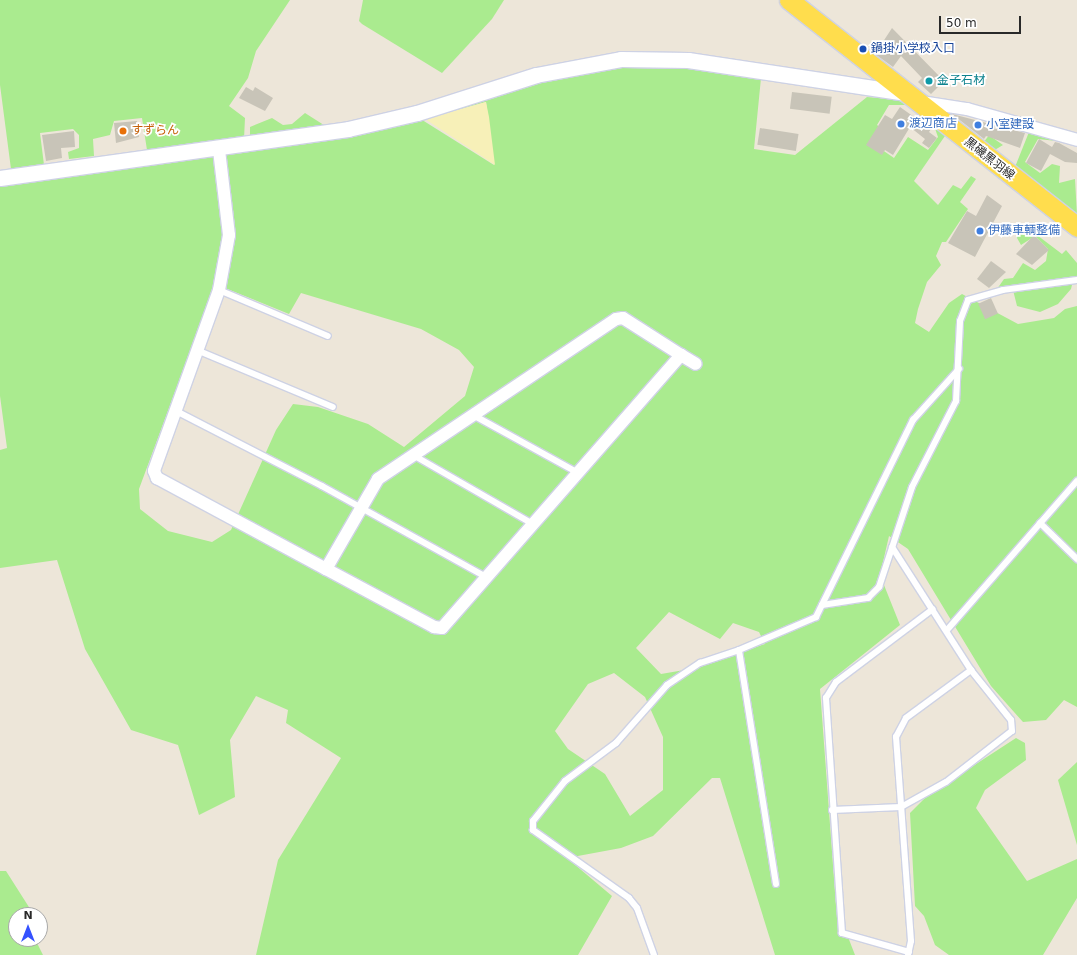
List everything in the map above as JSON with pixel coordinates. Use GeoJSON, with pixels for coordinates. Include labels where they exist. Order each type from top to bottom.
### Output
{"type":"FeatureCollection","features":[{"type":"Feature","properties":{"kind":"main road","name":"黒磯黒羽線"},"geometry":{"type":"LineString","coordinates":[[789,0],[910,97],[1077,227]]}},
{"type":"Feature","properties":{"kind":"street"},"geometry":{"type":"LineString","coordinates":[[0,178],[219,150],[388,120],[536,75],[621,59],[688,60],[910,97],[967,109],[1077,140]]}},
{"type":"Feature","properties":{"kind":"street"},"geometry":{"type":"LineString","coordinates":[[219,150],[229,235],[219,290],[178,412],[154,471],[157,478],[326,570],[442,628],[681,355]]}},
{"type":"Feature","properties":{"kind":"street"},"geometry":{"type":"LineString","coordinates":[[326,570],[378,479],[616,319],[622,318],[696,364]]}},
{"type":"Feature","properties":{"kind":"lane"},"geometry":{"type":"LineString","coordinates":[[822,605],[874,594],[892,547],[912,487],[956,401],[959,369],[960,321],[968,300],[1003,290],[1077,280]]}},
{"type":"Feature","properties":{"kind":"lane"},"geometry":{"type":"LineString","coordinates":[[219,290],[328,336]]}},
{"type":"Feature","properties":{"kind":"lane"},"geometry":{"type":"LineString","coordinates":[[199,351],[333,407]]}},
{"type":"Feature","properties":{"kind":"lane"},"geometry":{"type":"LineString","coordinates":[[654,955],[637,908],[629,898],[533,830],[533,821],[565,781],[616,743],[667,685],[700,664],[812,621],[822,605],[917,414],[959,369]]}},
{"type":"Feature","properties":{"kind":"lane"},"geometry":{"type":"LineString","coordinates":[[178,412],[361,508],[486,577]]}},
{"type":"Feature","properties":{"kind":"lane"},"geometry":{"type":"LineString","coordinates":[[473,415],[578,473]]}},
{"type":"Feature","properties":{"kind":"lane"},"geometry":{"type":"LineString","coordinates":[[413,455],[533,524]]}},
{"type":"Feature","properties":{"kind":"lane"},"geometry":{"type":"LineString","coordinates":[[947,630],[1077,481]]}},
{"type":"Feature","properties":{"kind":"lane"},"geometry":{"type":"LineString","coordinates":[[1040,523],[1077,559]]}},
{"type":"Feature","properties":{"kind":"lane"},"geometry":{"type":"LineString","coordinates":[[832,810],[901,807],[946,782],[1012,731],[1011,720],[972,670],[892,547]]}},
{"type":"Feature","properties":{"kind":"lane"},"geometry":{"type":"LineString","coordinates":[[933,609],[830,689],[826,698],[832,810],[842,933],[908,953],[896,737],[898,726],[972,670]]}},
{"type":"Feature","properties":{"kind":"lane"},"geometry":{"type":"LineString","coordinates":[[739,650],[776,884]]}},
{"type":"Feature","properties":{"kind":"green space"},"geometry":{"type":"Polygon","coordinates":[[[0,0],[290,0],[256,51],[248,78],[229,106],[245,118],[244,139],[147,150],[142,118],[114,121],[110,135],[93,139],[94,156],[69,159],[68,152],[79,148],[79,135],[73,129],[40,133],[44,165],[11,169],[0,85],[0,0]]]}},
{"type":"Feature","properties":{"kind":"green space"},"geometry":{"type":"Polygon","coordinates":[[[363,0],[504,0],[492,19],[442,73],[362,24],[359,21],[363,0]]]}},
{"type":"Feature","properties":{"kind":"green space"},"geometry":{"type":"Polygon","coordinates":[[[657,62],[761,78],[754,149],[795,155],[867,97],[898,100],[906,105],[889,105],[877,125],[886,132],[878,147],[894,158],[908,137],[928,150],[938,137],[933,123],[947,133],[914,181],[938,205],[953,185],[961,189],[971,176],[976,179],[960,202],[968,209],[946,242],[942,242],[936,256],[941,265],[927,282],[915,323],[929,332],[949,303],[962,294],[1018,324],[1054,318],[1065,309],[1077,306],[1077,707],[1064,700],[1046,720],[1023,722],[991,686],[908,549],[889,536],[880,575],[900,625],[820,689],[836,906],[855,955],[775,955],[720,778],[712,778],[653,836],[621,848],[567,858],[612,896],[578,955],[256,955],[278,860],[341,758],[286,723],[288,710],[256,696],[230,740],[235,797],[199,815],[178,745],[131,730],[85,649],[57,560],[0,568],[0,450],[7,448],[0,396],[0,185],[242,152],[419,118],[494,165],[486,102],[443,114],[443,110],[589,69],[657,62]],[[215,284],[139,489],[140,509],[168,531],[212,542],[231,530],[276,430],[293,404],[318,407],[368,424],[404,447],[465,396],[474,367],[459,350],[421,329],[301,293],[289,314],[215,284]],[[669,612],[636,648],[661,674],[696,668],[765,644],[759,632],[733,623],[720,639],[669,612]],[[614,673],[588,684],[555,731],[568,749],[605,774],[630,816],[663,790],[663,737],[645,697],[614,673]]]}},
{"type":"Feature","properties":{"kind":"green space"},"geometry":{"type":"Polygon","coordinates":[[[305,113],[327,127],[250,137],[250,127],[272,118],[283,125],[292,124],[305,113]]]}},
{"type":"Feature","properties":{"kind":"green space"},"geometry":{"type":"Polygon","coordinates":[[[997,125],[993,138],[1003,145],[993,151],[983,143],[997,125]]]}},
{"type":"Feature","properties":{"kind":"green space"},"geometry":{"type":"Polygon","coordinates":[[[1029,132],[1066,142],[1038,139],[1025,162],[1040,173],[1052,164],[1060,166],[1059,183],[1075,179],[1077,215],[1015,167],[1029,132]]]}},
{"type":"Feature","properties":{"kind":"green space"},"geometry":{"type":"Polygon","coordinates":[[[1025,226],[1062,254],[1066,250],[1077,263],[1077,277],[1053,285],[1072,285],[1071,289],[1058,304],[1040,312],[1017,306],[1013,290],[997,289],[1004,279],[1013,278],[1023,263],[1035,270],[1046,261],[1048,249],[1035,236],[1021,245],[1017,238],[1020,228],[1025,226]]]}},
{"type":"Feature","properties":{"kind":"green space"},"geometry":{"type":"Polygon","coordinates":[[[1016,738],[1025,743],[1026,760],[985,790],[976,808],[1027,881],[1077,859],[1077,898],[1043,955],[949,955],[935,945],[924,916],[915,906],[910,813],[927,796],[1016,738]]]}},
{"type":"Feature","properties":{"kind":"green space"},"geometry":{"type":"Polygon","coordinates":[[[1077,762],[1077,845],[1058,780],[1077,762]]]}},
{"type":"Feature","properties":{"kind":"green space"},"geometry":{"type":"Polygon","coordinates":[[[0,871],[6,871],[29,907],[8,907],[8,947],[39,947],[43,955],[0,955],[0,871]]]}},
{"type":"Feature","properties":{"kind":"sand"},"geometry":{"type":"Polygon","coordinates":[[[486,102],[489,117],[495,165],[425,119],[486,102]]]}},
{"type":"Feature","properties":{"kind":"building"},"geometry":{"type":"Polygon","coordinates":[[[892,28],[944,81],[931,94],[918,82],[922,78],[901,56],[893,67],[875,54],[892,28]]]}},
{"type":"Feature","properties":{"kind":"building"},"geometry":{"type":"Polygon","coordinates":[[[246,87],[253,91],[255,87],[273,98],[265,111],[239,98],[246,87]]]}},
{"type":"Feature","properties":{"kind":"building"},"geometry":{"type":"Polygon","coordinates":[[[792,92],[832,97],[830,114],[790,109],[792,92]]]}},
{"type":"Feature","properties":{"kind":"building"},"geometry":{"type":"Polygon","coordinates":[[[900,107],[931,129],[929,132],[937,138],[929,148],[922,143],[925,139],[910,127],[893,155],[885,150],[882,155],[866,145],[885,115],[892,119],[900,107]]]}},
{"type":"Feature","properties":{"kind":"building"},"geometry":{"type":"Polygon","coordinates":[[[952,114],[1025,133],[1020,148],[986,136],[984,139],[952,114]]]}},
{"type":"Feature","properties":{"kind":"building"},"geometry":{"type":"Polygon","coordinates":[[[137,121],[139,137],[116,143],[114,123],[137,121]]]}},
{"type":"Feature","properties":{"kind":"building"},"geometry":{"type":"Polygon","coordinates":[[[760,128],[799,134],[796,151],[757,145],[760,128]]]}},
{"type":"Feature","properties":{"kind":"building"},"geometry":{"type":"Polygon","coordinates":[[[74,131],[75,147],[61,148],[62,158],[46,161],[42,135],[74,131]]]}},
{"type":"Feature","properties":{"kind":"building"},"geometry":{"type":"Polygon","coordinates":[[[1039,139],[1052,147],[1055,142],[1059,143],[1077,153],[1077,163],[1065,162],[1050,154],[1041,171],[1026,163],[1039,139]]]}},
{"type":"Feature","properties":{"kind":"building"},"geometry":{"type":"Polygon","coordinates":[[[987,195],[1002,206],[975,257],[948,243],[967,211],[976,216],[987,195]]]}},
{"type":"Feature","properties":{"kind":"building"},"geometry":{"type":"Polygon","coordinates":[[[1034,235],[1049,250],[1032,265],[1016,254],[1034,235]]]}},
{"type":"Feature","properties":{"kind":"building"},"geometry":{"type":"Polygon","coordinates":[[[991,261],[1006,272],[989,288],[977,279],[991,261]]]}},
{"type":"Feature","properties":{"kind":"building"},"geometry":{"type":"Polygon","coordinates":[[[991,298],[998,314],[985,319],[978,304],[991,298]]]}},
{"type":"Feature","properties":{"kind":"place","name":"鍋掛小学校入口"},"geometry":{"type":"Point","coordinates":[863,49]}},
{"type":"Feature","properties":{"kind":"place","name":"金子石材"},"geometry":{"type":"Point","coordinates":[929,81]}},
{"type":"Feature","properties":{"kind":"place","name":"渡辺商店"},"geometry":{"type":"Point","coordinates":[901,124]}},
{"type":"Feature","properties":{"kind":"place","name":"小室建設"},"geometry":{"type":"Point","coordinates":[978,125]}},
{"type":"Feature","properties":{"kind":"place","name":"すずらん"},"geometry":{"type":"Point","coordinates":[123,131]}},
{"type":"Feature","properties":{"kind":"place","name":"伊藤車輌整備"},"geometry":{"type":"Point","coordinates":[980,231]}}]}
